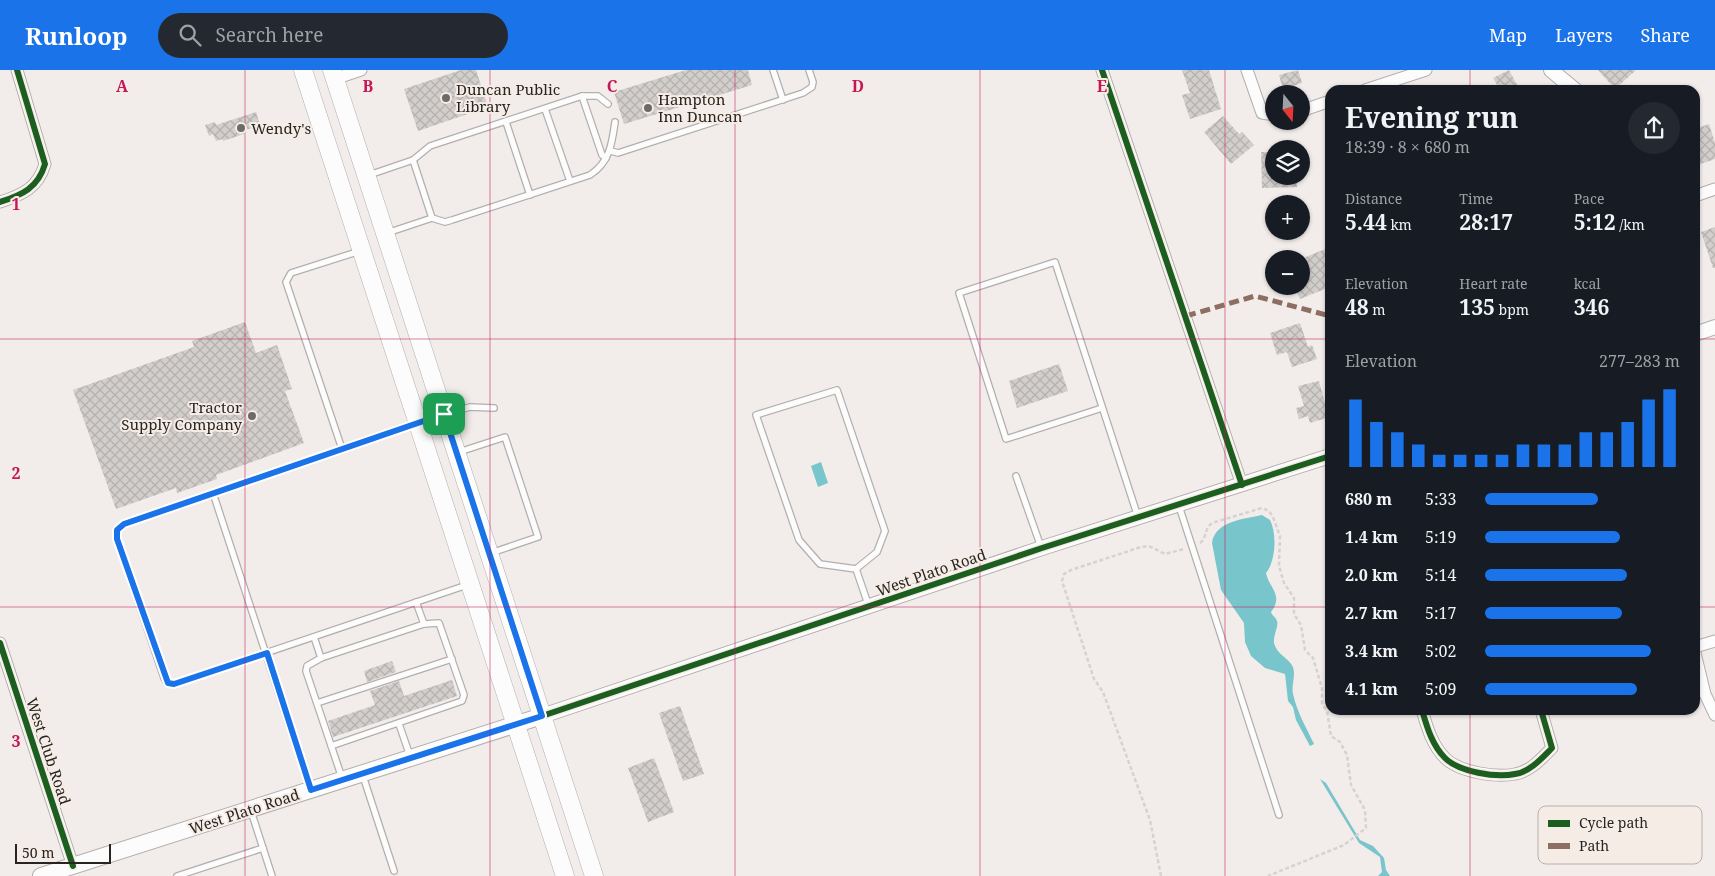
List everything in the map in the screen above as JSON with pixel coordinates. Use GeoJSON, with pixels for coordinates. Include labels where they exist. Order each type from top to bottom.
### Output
{"type":"FeatureCollection","features":[{"type":"Feature","properties":{"kind":"main road"},"geometry":{"type":"LineString","coordinates":[[307,71],[469,584],[565,876]]}},
{"type":"Feature","properties":{"kind":"main road"},"geometry":{"type":"LineString","coordinates":[[333,74],[594,876]]}},
{"type":"Feature","properties":{"kind":"main road"},"geometry":{"type":"LineString","coordinates":[[418,423],[444,414]]}},
{"type":"Feature","properties":{"kind":"main road","name":"West Plato Road"},"geometry":{"type":"LineString","coordinates":[[41,876],[542,716]]}},
{"type":"Feature","properties":{"kind":"street"},"geometry":{"type":"LineString","coordinates":[[0,202],[17,197],[33,187],[41,178],[45,164],[17,70]]}},
{"type":"Feature","properties":{"kind":"street"},"geometry":{"type":"LineString","coordinates":[[333,74],[361,70]]}},
{"type":"Feature","properties":{"kind":"street"},"geometry":{"type":"LineString","coordinates":[[1102,70],[1242,485]]}},
{"type":"Feature","properties":{"kind":"street"},"geometry":{"type":"LineString","coordinates":[[1247,70],[1262,113],[1265,114]]}},
{"type":"Feature","properties":{"kind":"street"},"geometry":{"type":"LineString","coordinates":[[1380,85],[1426,70]]}},
{"type":"Feature","properties":{"kind":"street"},"geometry":{"type":"LineString","coordinates":[[1555,71],[1570,85]]}},
{"type":"Feature","properties":{"kind":"street"},"geometry":{"type":"LineString","coordinates":[[1310,108],[1325,103]]}},
{"type":"Feature","properties":{"kind":"street"},"geometry":{"type":"LineString","coordinates":[[1700,194],[1715,189]]}},
{"type":"Feature","properties":{"kind":"street"},"geometry":{"type":"LineString","coordinates":[[1700,331],[1715,327]]}},
{"type":"Feature","properties":{"kind":"street","name":"West Plato Road"},"geometry":{"type":"LineString","coordinates":[[542,716],[1042,548],[1179,506],[1325,458]]}},
{"type":"Feature","properties":{"kind":"street"},"geometry":{"type":"LineString","coordinates":[[1700,646],[1715,641]]}},
{"type":"Feature","properties":{"kind":"street","name":"West Club Road"},"geometry":{"type":"LineString","coordinates":[[0,643],[74,866]]}},
{"type":"Feature","properties":{"kind":"street"},"geometry":{"type":"LineString","coordinates":[[1700,674],[1705,694],[1715,715]]}},
{"type":"Feature","properties":{"kind":"street"},"geometry":{"type":"LineString","coordinates":[[1424,715],[1431,739],[1445,759],[1458,766],[1479,772],[1516,774],[1532,767],[1552,748],[1542,715]]}},
{"type":"Feature","properties":{"kind":"lane"},"geometry":{"type":"LineString","coordinates":[[773,70],[783,100]]}},
{"type":"Feature","properties":{"kind":"lane"},"geometry":{"type":"LineString","coordinates":[[611,151],[618,153],[808,91],[812,87],[813,82],[810,70]]}},
{"type":"Feature","properties":{"kind":"lane"},"geometry":{"type":"LineString","coordinates":[[366,176],[413,160],[430,146],[582,96],[598,96],[608,104]]}},
{"type":"Feature","properties":{"kind":"lane"},"geometry":{"type":"LineString","coordinates":[[582,96],[602,155],[606,158]]}},
{"type":"Feature","properties":{"kind":"lane"},"geometry":{"type":"LineString","coordinates":[[545,109],[570,181]]}},
{"type":"Feature","properties":{"kind":"lane"},"geometry":{"type":"LineString","coordinates":[[506,122],[530,195]]}},
{"type":"Feature","properties":{"kind":"lane"},"geometry":{"type":"LineString","coordinates":[[385,234],[432,218],[445,222],[452,220],[590,175],[611,151],[614,122]]}},
{"type":"Feature","properties":{"kind":"lane"},"geometry":{"type":"LineString","coordinates":[[413,160],[432,218]]}},
{"type":"Feature","properties":{"kind":"lane"},"geometry":{"type":"LineString","coordinates":[[342,449],[286,282],[291,273],[362,250]]}},
{"type":"Feature","properties":{"kind":"lane"},"geometry":{"type":"LineString","coordinates":[[1102,408],[1006,439],[959,294],[1055,262],[1138,518]]}},
{"type":"Feature","properties":{"kind":"lane"},"geometry":{"type":"LineString","coordinates":[[838,390],[885,531],[877,552],[856,568],[820,564],[799,540],[756,415],[838,390]]}},
{"type":"Feature","properties":{"kind":"lane"},"geometry":{"type":"LineString","coordinates":[[444,414],[470,407],[494,408]]}},
{"type":"Feature","properties":{"kind":"lane"},"geometry":{"type":"LineString","coordinates":[[418,423],[124,524],[117,530],[117,539],[168,683],[174,684],[469,584]]}},
{"type":"Feature","properties":{"kind":"lane"},"geometry":{"type":"LineString","coordinates":[[456,453],[505,437],[538,537],[489,554]]}},
{"type":"Feature","properties":{"kind":"lane"},"geometry":{"type":"LineString","coordinates":[[1016,476],[1042,548]]}},
{"type":"Feature","properties":{"kind":"lane"},"geometry":{"type":"LineString","coordinates":[[213,493],[311,790]]}},
{"type":"Feature","properties":{"kind":"lane"},"geometry":{"type":"LineString","coordinates":[[1179,506],[1279,815]]}},
{"type":"Feature","properties":{"kind":"lane"},"geometry":{"type":"LineString","coordinates":[[856,568],[869,606]]}},
{"type":"Feature","properties":{"kind":"lane"},"geometry":{"type":"LineString","coordinates":[[416,602],[424,624]]}},
{"type":"Feature","properties":{"kind":"lane"},"geometry":{"type":"LineString","coordinates":[[331,746],[462,702],[464,695],[439,623],[424,624],[310,663],[306,671],[342,780]]}},
{"type":"Feature","properties":{"kind":"lane"},"geometry":{"type":"LineString","coordinates":[[314,638],[321,658]]}},
{"type":"Feature","properties":{"kind":"lane"},"geometry":{"type":"LineString","coordinates":[[317,703],[452,659]]}},
{"type":"Feature","properties":{"kind":"lane"},"geometry":{"type":"LineString","coordinates":[[399,724],[411,758]]}},
{"type":"Feature","properties":{"kind":"lane"},"geometry":{"type":"LineString","coordinates":[[362,774],[394,871]]}},
{"type":"Feature","properties":{"kind":"lane"},"geometry":{"type":"LineString","coordinates":[[251,809],[272,876]]}},
{"type":"Feature","properties":{"kind":"lane"},"geometry":{"type":"LineString","coordinates":[[178,876],[263,848]]}},
{"type":"Feature","properties":{"kind":"path"},"geometry":{"type":"LineString","coordinates":[[1200,543],[1204,540],[1208,526],[1212,523],[1257,509],[1265,509],[1273,517],[1281,542],[1279,566],[1284,583],[1294,598],[1294,614],[1301,625],[1305,650],[1313,658],[1322,688],[1322,704],[1325,710]]}},
{"type":"Feature","properties":{"kind":"path"},"geometry":{"type":"LineString","coordinates":[[1162,876],[1150,820],[1103,692],[1094,679],[1062,581],[1064,574],[1071,570],[1141,547],[1150,546],[1165,554],[1184,549]]}},
{"type":"Feature","properties":{"kind":"path"},"geometry":{"type":"LineString","coordinates":[[1268,876],[1309,861],[1354,840],[1361,834],[1367,823],[1365,810],[1351,785],[1347,755],[1330,732],[1330,721],[1327,715]]}},
{"type":"Feature","properties":{"kind":"water"},"geometry":{"type":"Polygon","coordinates":[[[821,462],[828,483],[818,487],[811,466],[821,462]]]}},
{"type":"Feature","properties":{"kind":"water"},"geometry":{"type":"Polygon","coordinates":[[[1262,515],[1270,520],[1274,532],[1274,554],[1266,573],[1276,596],[1275,606],[1271,612],[1277,623],[1274,643],[1275,647],[1293,667],[1293,694],[1299,713],[1314,744],[1310,746],[1296,720],[1293,707],[1288,701],[1285,674],[1265,668],[1251,656],[1245,642],[1244,623],[1221,590],[1212,543],[1214,536],[1231,522],[1262,515]]]}},
{"type":"Feature","properties":{"kind":"water"},"geometry":{"type":"Polygon","coordinates":[[[1320,779],[1326,783],[1360,840],[1373,846],[1384,858],[1386,870],[1390,876],[1378,876],[1382,872],[1380,857],[1359,843],[1320,779]]]}},
{"type":"Feature","properties":{"kind":"building","name":"Duncan Public Library"},"geometry":{"type":"Polygon","coordinates":[[[461,70],[476,70],[488,107],[418,131],[404,89],[461,70]]]}},
{"type":"Feature","properties":{"kind":"building","name":"Hampton Inn Duncan"},"geometry":{"type":"Polygon","coordinates":[[[686,70],[748,70],[752,85],[624,124],[614,92],[686,70]]]}},
{"type":"Feature","properties":{"kind":"building"},"geometry":{"type":"Polygon","coordinates":[[[1182,70],[1209,70],[1221,109],[1190,119],[1182,95],[1190,93],[1182,70]]]}},
{"type":"Feature","properties":{"kind":"building"},"geometry":{"type":"Polygon","coordinates":[[[1298,70],[1302,83],[1282,85],[1279,75],[1298,70]]]}},
{"type":"Feature","properties":{"kind":"building"},"geometry":{"type":"Polygon","coordinates":[[[1509,70],[1517,85],[1497,85],[1493,78],[1509,70]]]}},
{"type":"Feature","properties":{"kind":"building"},"geometry":{"type":"Polygon","coordinates":[[[1598,70],[1636,70],[1619,85],[1611,85],[1598,70]]]}},
{"type":"Feature","properties":{"kind":"building"},"geometry":{"type":"Polygon","coordinates":[[[256,112],[260,125],[243,131],[244,134],[223,141],[222,139],[216,141],[213,134],[209,136],[205,125],[215,122],[216,125],[256,112]]]}},
{"type":"Feature","properties":{"kind":"building"},"geometry":{"type":"Polygon","coordinates":[[[1223,116],[1239,134],[1242,132],[1254,145],[1231,164],[1204,132],[1223,116]]]}},
{"type":"Feature","properties":{"kind":"building"},"geometry":{"type":"Polygon","coordinates":[[[1709,124],[1715,143],[1715,159],[1700,164],[1700,127],[1709,124]]]}},
{"type":"Feature","properties":{"kind":"building"},"geometry":{"type":"Polygon","coordinates":[[[1261,152],[1265,152],[1265,185],[1297,185],[1297,187],[1262,188],[1261,152]]]}},
{"type":"Feature","properties":{"kind":"building"},"geometry":{"type":"Polygon","coordinates":[[[1715,227],[1715,268],[1713,268],[1701,232],[1715,227]]]}},
{"type":"Feature","properties":{"kind":"building"},"geometry":{"type":"Polygon","coordinates":[[[1325,249],[1325,289],[1310,295],[1310,255],[1325,249]]]}},
{"type":"Feature","properties":{"kind":"building"},"geometry":{"type":"Polygon","coordinates":[[[1298,295],[1310,295],[1300,299],[1298,295]]]}},
{"type":"Feature","properties":{"kind":"building"},"geometry":{"type":"Polygon","coordinates":[[[245,322],[256,353],[277,345],[292,389],[285,391],[304,443],[216,475],[217,479],[177,493],[176,488],[116,509],[73,390],[194,347],[192,341],[245,322]]]}},
{"type":"Feature","properties":{"kind":"building"},"geometry":{"type":"Polygon","coordinates":[[[1300,323],[1308,347],[1312,345],[1317,359],[1292,367],[1287,352],[1277,355],[1270,333],[1300,323]]]}},
{"type":"Feature","properties":{"kind":"building"},"geometry":{"type":"Polygon","coordinates":[[[1059,364],[1068,391],[1017,408],[1009,381],[1059,364]]]}},
{"type":"Feature","properties":{"kind":"building"},"geometry":{"type":"Polygon","coordinates":[[[1319,381],[1325,403],[1325,418],[1310,423],[1308,416],[1299,419],[1296,408],[1304,406],[1298,386],[1319,381]]]}},
{"type":"Feature","properties":{"kind":"building"},"geometry":{"type":"Polygon","coordinates":[[[392,661],[396,672],[367,682],[364,671],[392,661]]]}},
{"type":"Feature","properties":{"kind":"building"},"geometry":{"type":"Polygon","coordinates":[[[452,680],[457,696],[333,737],[328,721],[375,705],[370,691],[399,681],[404,696],[452,680]]]}},
{"type":"Feature","properties":{"kind":"building"},"geometry":{"type":"Polygon","coordinates":[[[680,706],[704,774],[683,781],[659,713],[680,706]]]}},
{"type":"Feature","properties":{"kind":"building"},"geometry":{"type":"Polygon","coordinates":[[[654,758],[674,812],[648,822],[628,768],[654,758]]]}},
{"type":"Feature","properties":{"kind":"marked path"},"geometry":{"type":"LineString","coordinates":[[1186,316],[1255,296],[1325,315]]}},
{"type":"Feature","properties":{"kind":"cycle path"},"geometry":{"type":"LineString","coordinates":[[0,202],[22,193],[33,185],[45,164],[17,70]]}},
{"type":"Feature","properties":{"kind":"cycle path"},"geometry":{"type":"LineString","coordinates":[[1102,70],[1242,485]]}},
{"type":"Feature","properties":{"kind":"cycle path"},"geometry":{"type":"LineString","coordinates":[[542,716],[1042,548],[1325,458]]}},
{"type":"Feature","properties":{"kind":"cycle path"},"geometry":{"type":"LineString","coordinates":[[0,643],[73,866]]}},
{"type":"Feature","properties":{"kind":"cycle path"},"geometry":{"type":"LineString","coordinates":[[1424,715],[1433,742],[1440,753],[1451,763],[1478,773],[1498,775],[1526,771],[1552,748],[1542,715]]}},
{"type":"Feature","properties":{"kind":"place","name":"Duncan Public Library"},"geometry":{"type":"Point","coordinates":[446,98]}},
{"type":"Feature","properties":{"kind":"place","name":"Hampton Inn Duncan"},"geometry":{"type":"Point","coordinates":[648,108]}},
{"type":"Feature","properties":{"kind":"place","name":"Wendy's"},"geometry":{"type":"Point","coordinates":[241,128]}},
{"type":"Feature","properties":{"kind":"place","name":"Tractor Supply Company"},"geometry":{"type":"Point","coordinates":[252,416]}},
{"type":"Feature","properties":{"kind":"route"},"geometry":{"type":"LineString","coordinates":[[444,414],[542,716],[311,790],[267,653],[174,684],[168,683],[164,678],[117,539],[117,530],[124,524],[444,414]]}}]}
